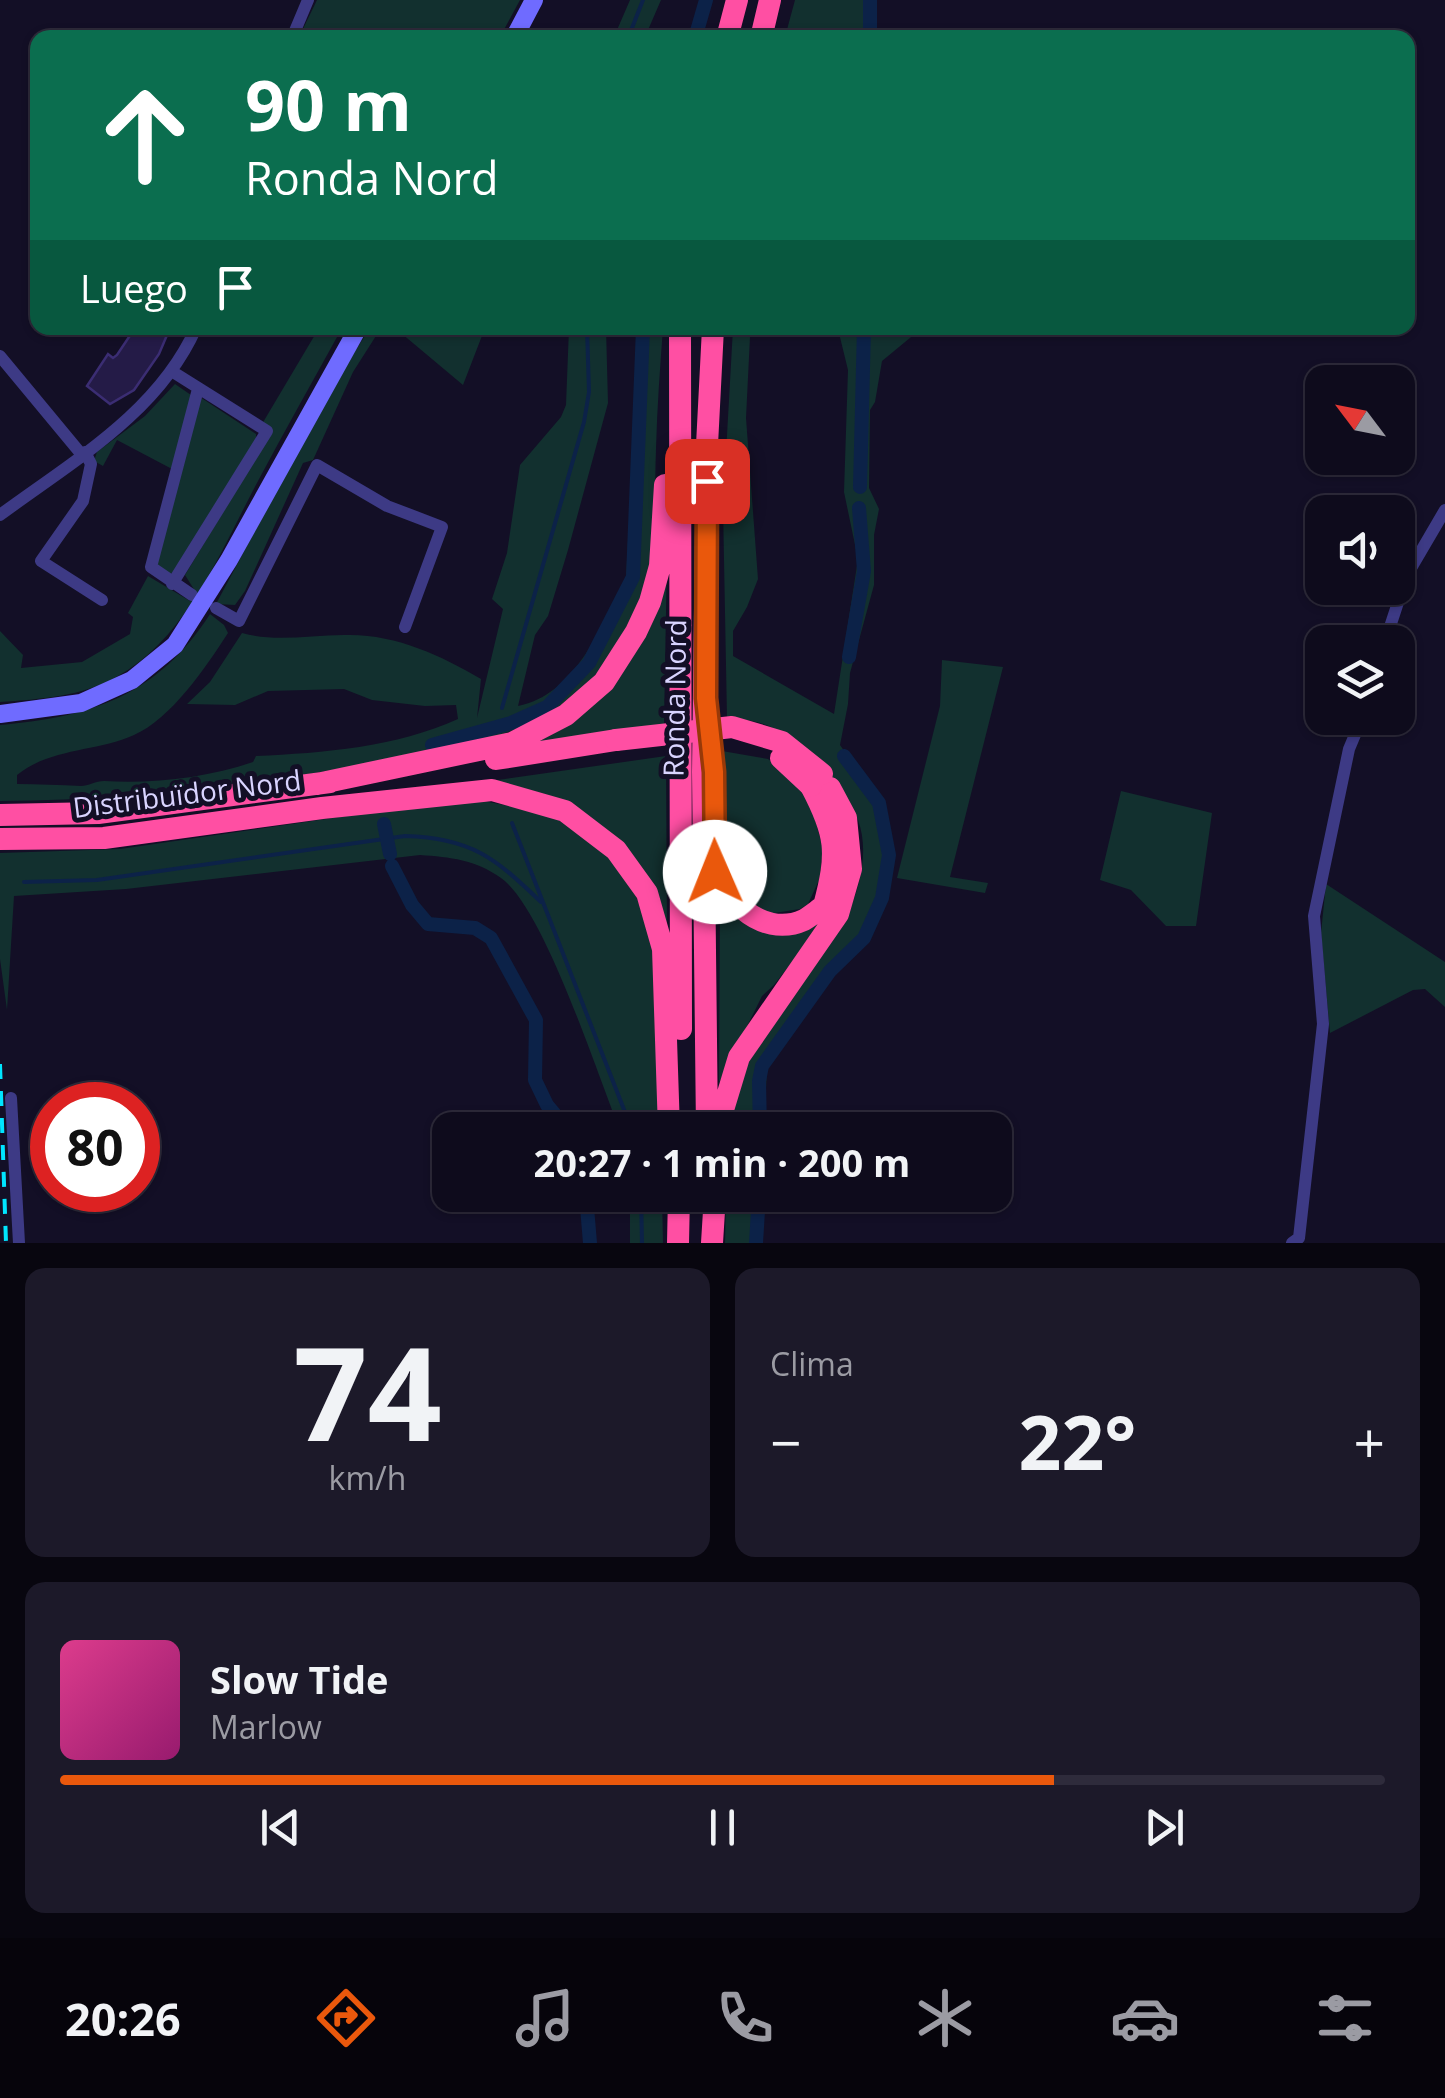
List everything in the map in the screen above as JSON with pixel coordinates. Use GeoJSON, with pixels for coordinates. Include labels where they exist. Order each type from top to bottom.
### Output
{"type":"FeatureCollection","features":[{"type":"Feature","properties":{"kind":"highway"},"geometry":{"type":"LineString","coordinates":[[729,30],[736,0]]}},
{"type":"Feature","properties":{"kind":"highway"},"geometry":{"type":"LineString","coordinates":[[762,30],[770,0]]}},
{"type":"Feature","properties":{"kind":"highway"},"geometry":{"type":"LineString","coordinates":[[317,784],[512,744],[566,715],[604,682],[636,632],[660,566],[667,437],[678,335]]}},
{"type":"Feature","properties":{"kind":"highway","name":"Ronda Nord"},"geometry":{"type":"LineString","coordinates":[[679,335],[682,1112]]}},
{"type":"Feature","properties":{"kind":"highway","name":"Ronda Nord"},"geometry":{"type":"LineString","coordinates":[[707,1112],[703,790],[707,445],[713,335]]}},
{"type":"Feature","properties":{"kind":"highway"},"geometry":{"type":"LineString","coordinates":[[706,698],[714,772],[715,872],[736,906],[766,923],[802,921],[824,906],[835,864],[830,820],[817,780]]}},
{"type":"Feature","properties":{"kind":"highway"},"geometry":{"type":"LineString","coordinates":[[317,784],[618,747],[730,741],[778,755],[817,780],[846,818],[851,869],[838,914],[739,1057],[722,1112]]}},
{"type":"Feature","properties":{"kind":"highway"},"geometry":{"type":"LineString","coordinates":[[322,808],[618,747]]}},
{"type":"Feature","properties":{"kind":"highway","name":"Distribuïdor Nord"},"geometry":{"type":"LineString","coordinates":[[0,814],[98,812],[317,784]]}},
{"type":"Feature","properties":{"kind":"highway"},"geometry":{"type":"LineString","coordinates":[[322,808],[492,790],[565,811],[616,850],[648,893],[663,949],[668,1112]]}},
{"type":"Feature","properties":{"kind":"highway","name":"Distribuïdor Nord"},"geometry":{"type":"LineString","coordinates":[[0,839],[104,838],[322,808]]}},
{"type":"Feature","properties":{"kind":"highway"},"geometry":{"type":"LineString","coordinates":[[677,1212],[678,1243]]}},
{"type":"Feature","properties":{"kind":"highway"},"geometry":{"type":"LineString","coordinates":[[710,1243],[711,1212]]}},
{"type":"Feature","properties":{"kind":"street"},"geometry":{"type":"LineString","coordinates":[[295,30],[308,0]]}},
{"type":"Feature","properties":{"kind":"street"},"geometry":{"type":"LineString","coordinates":[[518,30],[534,0]]}},
{"type":"Feature","properties":{"kind":"street"},"geometry":{"type":"LineString","coordinates":[[0,515],[144,406],[173,372],[192,335]]}},
{"type":"Feature","properties":{"kind":"street"},"geometry":{"type":"LineString","coordinates":[[7,713],[81,702],[132,680],[175,645],[229,560],[354,335]]}},
{"type":"Feature","properties":{"kind":"street"},"geometry":{"type":"LineString","coordinates":[[0,356],[91,464],[83,501],[41,561],[102,600]]}},
{"type":"Feature","properties":{"kind":"street"},"geometry":{"type":"LineString","coordinates":[[172,584],[267,431],[173,372]]}},
{"type":"Feature","properties":{"kind":"street"},"geometry":{"type":"LineString","coordinates":[[192,595],[151,567],[198,389]]}},
{"type":"Feature","properties":{"kind":"street"},"geometry":{"type":"LineString","coordinates":[[216,608],[239,621],[317,465],[386,506],[442,527],[406,627]]}},
{"type":"Feature","properties":{"kind":"street"},"geometry":{"type":"LineString","coordinates":[[1391,625],[1407,575],[1445,510]]}},
{"type":"Feature","properties":{"kind":"street"},"geometry":{"type":"LineString","coordinates":[[1296,1241],[1323,1024],[1314,916],[1355,735]]}},
{"type":"Feature","properties":{"kind":"street"},"geometry":{"type":"LineString","coordinates":[[11,1098],[19,1243]]}},
{"type":"Feature","properties":{"kind":"green space"},"geometry":{"type":"Polygon","coordinates":[[[317,0],[520,0],[504,30],[302,30],[317,0]]]}},
{"type":"Feature","properties":{"kind":"green space"},"geometry":{"type":"Polygon","coordinates":[[[630,0],[661,0],[648,30],[617,30],[630,0]]]}},
{"type":"Feature","properties":{"kind":"green space"},"geometry":{"type":"Polygon","coordinates":[[[795,0],[875,0],[876,30],[787,30],[795,0]]]}},
{"type":"Feature","properties":{"kind":"green space"},"geometry":{"type":"Polygon","coordinates":[[[315,335],[338,335],[216,562],[183,615],[164,639],[142,659],[104,683],[60,696],[0,702],[0,631],[23,655],[21,668],[82,662],[130,634],[133,617],[128,613],[148,576],[190,601],[195,591],[185,575],[266,441],[262,424],[315,335]]]}},
{"type":"Feature","properties":{"kind":"green space"},"geometry":{"type":"Polygon","coordinates":[[[365,335],[377,335],[353,372],[313,460],[303,463],[245,591],[235,605],[216,604],[330,390],[365,335]]]}},
{"type":"Feature","properties":{"kind":"green space"},"geometry":{"type":"Polygon","coordinates":[[[403,335],[482,335],[463,385],[403,335]]]}},
{"type":"Feature","properties":{"kind":"green space"},"geometry":{"type":"Polygon","coordinates":[[[569,335],[606,335],[608,403],[548,616],[535,635],[518,706],[556,688],[571,673],[596,637],[626,579],[639,335],[663,335],[648,574],[635,614],[621,640],[593,678],[559,707],[502,734],[351,767],[151,794],[0,801],[0,725],[64,716],[120,697],[168,664],[210,614],[228,633],[198,676],[161,717],[134,735],[30,766],[17,775],[17,784],[81,786],[101,781],[141,782],[198,776],[253,762],[256,756],[385,742],[458,719],[456,705],[372,700],[344,689],[268,691],[235,705],[187,704],[210,682],[242,633],[282,638],[368,636],[419,648],[481,679],[477,718],[503,609],[492,599],[507,553],[520,465],[561,417],[566,405],[569,335]]]}},
{"type":"Feature","properties":{"kind":"green space"},"geometry":{"type":"Polygon","coordinates":[[[733,335],[772,335],[750,337],[746,418],[758,579],[733,631],[733,656],[834,714],[858,559],[844,492],[848,370],[839,335],[914,335],[882,361],[870,410],[869,488],[879,509],[874,535],[874,585],[850,673],[840,745],[880,802],[891,854],[885,893],[867,941],[842,965],[767,1068],[765,1112],[733,1112],[745,1068],[852,904],[861,873],[863,841],[853,813],[780,733],[727,718],[723,507],[733,335]]]}},
{"type":"Feature","properties":{"kind":"green space"},"geometry":{"type":"Polygon","coordinates":[[[175,384],[191,395],[172,469],[117,440],[103,466],[94,461],[97,452],[145,416],[175,384]]]}},
{"type":"Feature","properties":{"kind":"green space"},"geometry":{"type":"Polygon","coordinates":[[[200,397],[256,434],[256,439],[170,574],[159,570],[156,557],[200,397]]]}},
{"type":"Feature","properties":{"kind":"green space"},"geometry":{"type":"Polygon","coordinates":[[[667,555],[664,724],[514,749],[595,702],[667,555]]]}},
{"type":"Feature","properties":{"kind":"green space"},"geometry":{"type":"Polygon","coordinates":[[[942,660],[1003,667],[950,877],[988,883],[985,893],[897,878],[940,706],[942,660]]]}},
{"type":"Feature","properties":{"kind":"green space"},"geometry":{"type":"Polygon","coordinates":[[[722,751],[768,759],[792,778],[811,805],[823,848],[820,878],[808,904],[800,909],[768,914],[750,905],[724,868],[722,751]]]}},
{"type":"Feature","properties":{"kind":"green space"},"geometry":{"type":"Polygon","coordinates":[[[666,756],[667,927],[659,900],[548,795],[508,784],[477,783],[666,756]]]}},
{"type":"Feature","properties":{"kind":"green space"},"geometry":{"type":"Polygon","coordinates":[[[1121,791],[1212,813],[1196,926],[1166,926],[1131,890],[1100,880],[1121,791]]]}},
{"type":"Feature","properties":{"kind":"green space"},"geometry":{"type":"Polygon","coordinates":[[[478,800],[542,812],[576,829],[609,858],[636,896],[652,936],[660,1112],[613,1112],[568,994],[518,895],[482,867],[452,858],[420,855],[126,889],[14,896],[7,1010],[0,959],[0,853],[120,849],[478,800]]]}},
{"type":"Feature","properties":{"kind":"green space"},"geometry":{"type":"Polygon","coordinates":[[[1326,884],[1445,962],[1445,1007],[1425,989],[1413,990],[1330,1033],[1321,933],[1326,884]]]}},
{"type":"Feature","properties":{"kind":"green space"},"geometry":{"type":"Polygon","coordinates":[[[720,901],[745,922],[765,928],[819,919],[816,931],[762,996],[719,1083],[720,901]]]}},
{"type":"Feature","properties":{"kind":"green space"},"geometry":{"type":"Polygon","coordinates":[[[630,1212],[662,1212],[663,1243],[630,1243],[630,1212]]]}},
{"type":"Feature","properties":{"kind":"green space"},"geometry":{"type":"Polygon","coordinates":[[[726,1212],[763,1212],[761,1243],[725,1243],[726,1212]]]}},
{"type":"Feature","properties":{"kind":"building"},"geometry":{"type":"Polygon","coordinates":[[[130,335],[167,335],[134,390],[110,404],[87,386],[108,354],[113,358],[130,335]]]}},
{"type":"Feature","properties":{"kind":"waterway"},"geometry":{"type":"LineString","coordinates":[[631,30],[643,0]]}},
{"type":"Feature","properties":{"kind":"waterway"},"geometry":{"type":"LineString","coordinates":[[697,30],[706,0]]}},
{"type":"Feature","properties":{"kind":"waterway"},"geometry":{"type":"LineString","coordinates":[[870,0],[870,30]]}},
{"type":"Feature","properties":{"kind":"waterway"},"geometry":{"type":"LineString","coordinates":[[502,708],[584,422],[589,392],[587,335]]}},
{"type":"Feature","properties":{"kind":"waterway"},"geometry":{"type":"LineString","coordinates":[[432,745],[511,723],[547,707],[589,663],[633,577],[643,335]]}},
{"type":"Feature","properties":{"kind":"waterway"},"geometry":{"type":"LineString","coordinates":[[860,487],[864,335]]}},
{"type":"Feature","properties":{"kind":"waterway"},"geometry":{"type":"LineString","coordinates":[[849,657],[864,571],[859,508]]}},
{"type":"Feature","properties":{"kind":"waterway"},"geometry":{"type":"LineString","coordinates":[[760,1112],[762,1066],[830,971],[864,938],[882,898],[889,855],[879,803],[844,756]]}},
{"type":"Feature","properties":{"kind":"waterway"},"geometry":{"type":"LineString","coordinates":[[512,823],[625,1112]]}},
{"type":"Feature","properties":{"kind":"waterway"},"geometry":{"type":"LineString","coordinates":[[384,824],[390,854]]}},
{"type":"Feature","properties":{"kind":"waterway"},"geometry":{"type":"LineString","coordinates":[[24,882],[97,880],[405,836],[448,841],[481,853],[541,902]]}},
{"type":"Feature","properties":{"kind":"waterway"},"geometry":{"type":"LineString","coordinates":[[392,866],[412,905],[428,924],[475,928],[491,938],[536,1020],[535,1080],[553,1112]]}},
{"type":"Feature","properties":{"kind":"waterway"},"geometry":{"type":"LineString","coordinates":[[587,1212],[590,1243]]}},
{"type":"Feature","properties":{"kind":"waterway"},"geometry":{"type":"LineString","coordinates":[[641,1212],[642,1243]]}},
{"type":"Feature","properties":{"kind":"waterway"},"geometry":{"type":"LineString","coordinates":[[756,1243],[758,1212]]}},
{"type":"Feature","properties":{"kind":"railway"},"geometry":{"type":"LineString","coordinates":[[0,1064],[6,1243]]}},
{"type":"Feature","properties":{"kind":"route"},"geometry":{"type":"LineString","coordinates":[[707,481],[706,698],[714,772],[715,872]]}}]}
